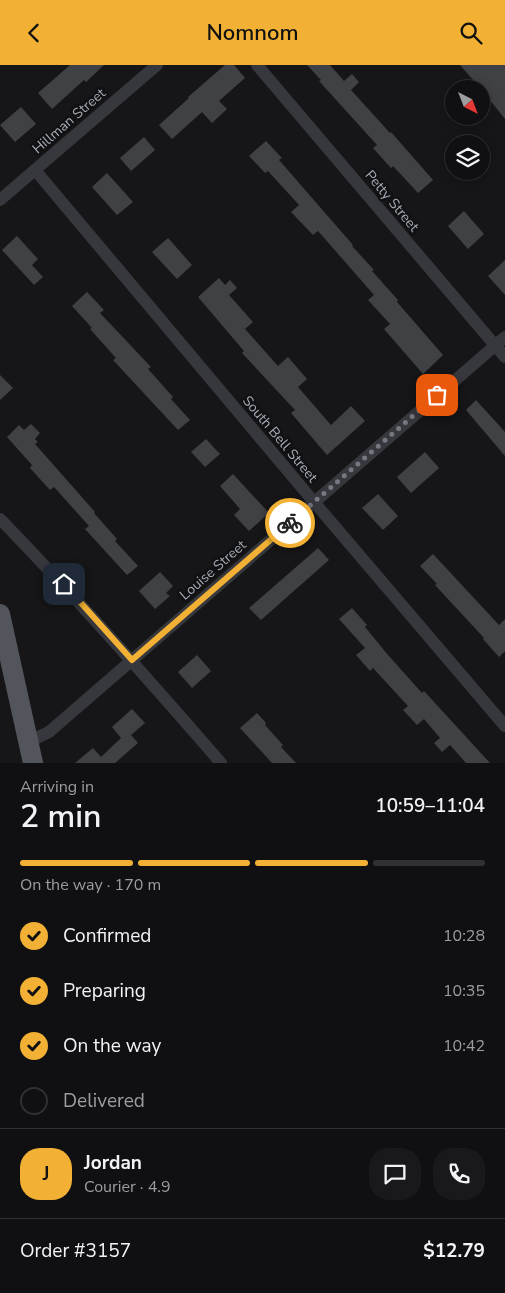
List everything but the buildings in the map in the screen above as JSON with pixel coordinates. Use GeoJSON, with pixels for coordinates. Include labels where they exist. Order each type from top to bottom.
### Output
{"type":"FeatureCollection","features":[{"type":"Feature","properties":{"kind":"main road"},"geometry":{"type":"LineString","coordinates":[[0,614],[33,763]]}},
{"type":"Feature","properties":{"kind":"street","name":"Hillman Street"},"geometry":{"type":"LineString","coordinates":[[0,200],[157,65]]}},
{"type":"Feature","properties":{"kind":"street","name":"Petty Street"},"geometry":{"type":"LineString","coordinates":[[257,65],[505,357]]}},
{"type":"Feature","properties":{"kind":"street","name":"South Bell Street"},"geometry":{"type":"LineString","coordinates":[[36,170],[314,502],[505,726]]}},
{"type":"Feature","properties":{"kind":"street","name":"Louise Street"},"geometry":{"type":"LineString","coordinates":[[28,742],[49,732],[505,337]]}},
{"type":"Feature","properties":{"kind":"street"},"geometry":{"type":"LineString","coordinates":[[0,519],[64,584],[221,763]]}},
{"type":"Feature","properties":{"kind":"way so far"},"geometry":{"type":"LineString","coordinates":[[290,523],[437,395]]}},
{"type":"Feature","properties":{"kind":"route"},"geometry":{"type":"LineString","coordinates":[[64,584],[132,660],[290,523]]}}]}
